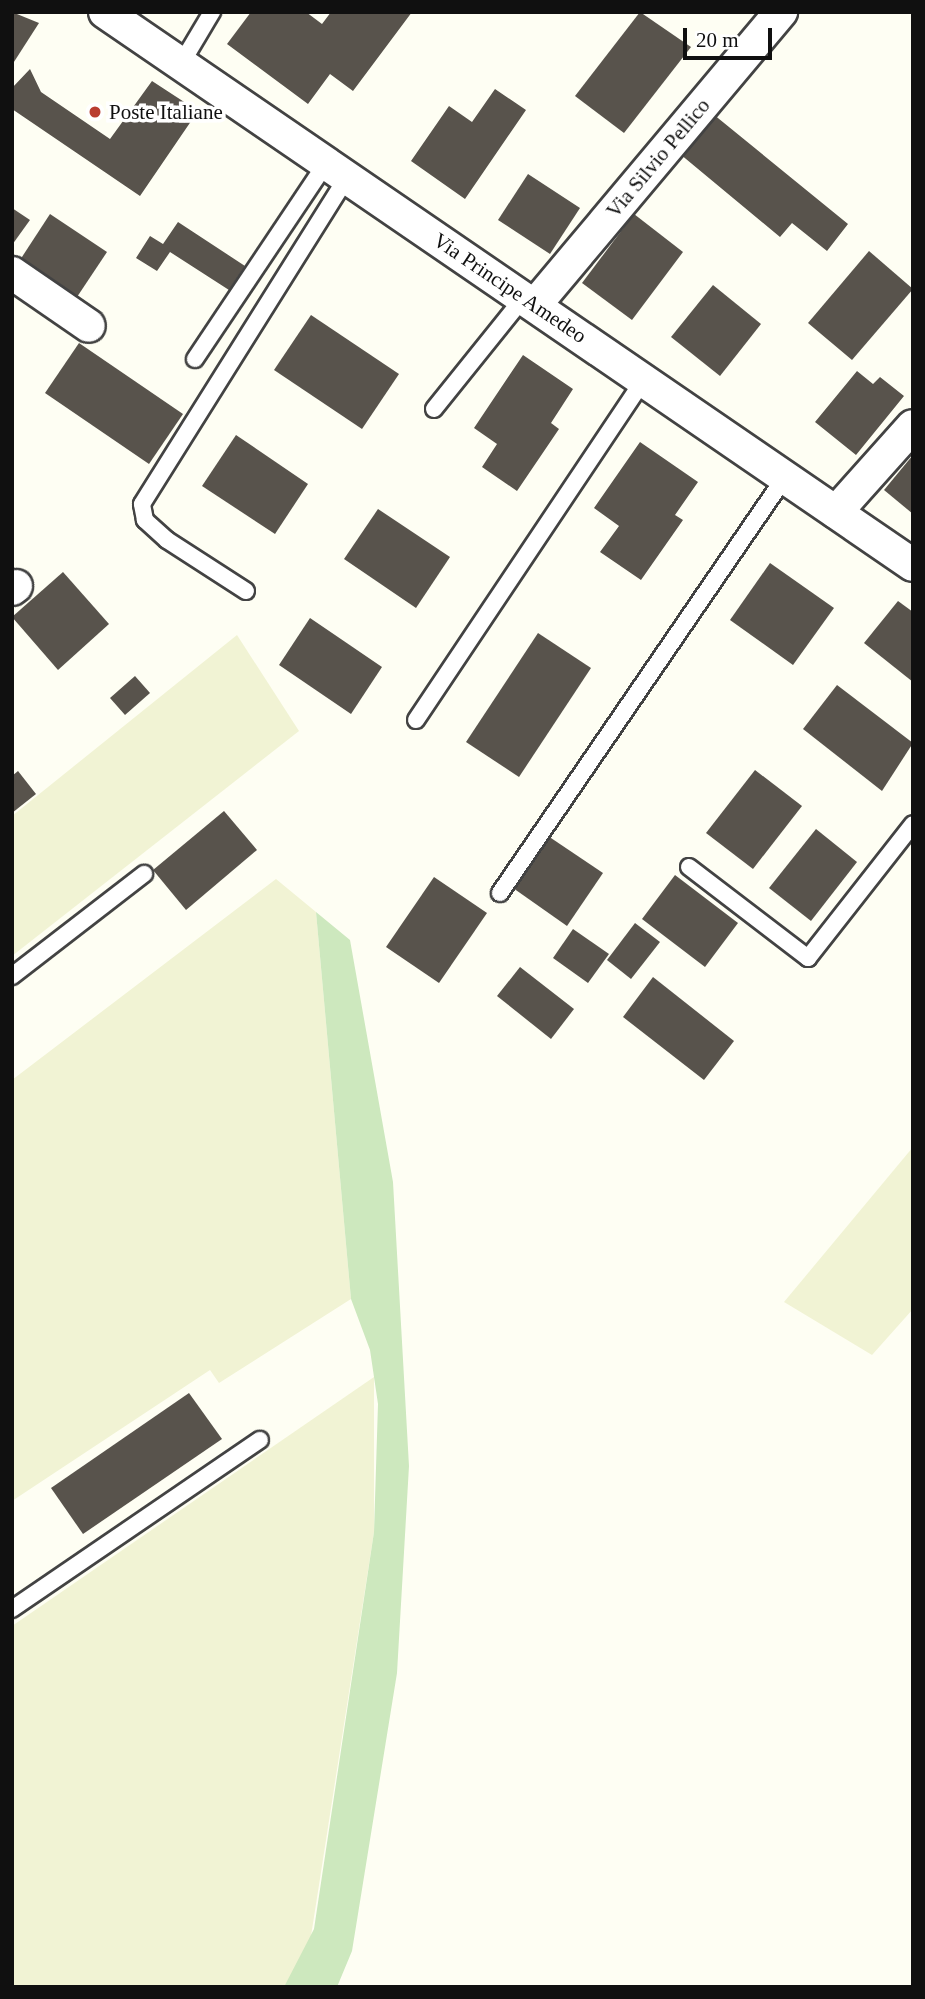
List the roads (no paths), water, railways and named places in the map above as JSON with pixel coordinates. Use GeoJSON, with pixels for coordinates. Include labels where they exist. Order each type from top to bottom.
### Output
{"type":"FeatureCollection","features":[{"type":"Feature","properties":{"kind":"street","name":"Via Silvio Pellico"},"geometry":{"type":"LineString","coordinates":[[530,301],[782,12]]}},
{"type":"Feature","properties":{"kind":"street","name":"Via Principe Amedeo"},"geometry":{"type":"LineString","coordinates":[[118,16],[181,64],[913,565]]}},
{"type":"Feature","properties":{"kind":"street"},"geometry":{"type":"LineString","coordinates":[[12,273],[89,326]]}},
{"type":"Feature","properties":{"kind":"street"},"geometry":{"type":"LineString","coordinates":[[836,512],[913,426]]}},
{"type":"Feature","properties":{"kind":"lane"},"geometry":{"type":"LineString","coordinates":[[181,64],[212,12]]}},
{"type":"Feature","properties":{"kind":"lane"},"geometry":{"type":"LineString","coordinates":[[195,359],[337,170]]}},
{"type":"Feature","properties":{"kind":"lane"},"geometry":{"type":"LineString","coordinates":[[246,591],[167,540],[145,520],[142,504],[337,170]]}},
{"type":"Feature","properties":{"kind":"lane"},"geometry":{"type":"LineString","coordinates":[[434,408],[530,301]]}},
{"type":"Feature","properties":{"kind":"lane"},"geometry":{"type":"LineString","coordinates":[[416,720],[644,379]]}},
{"type":"Feature","properties":{"kind":"lane"},"geometry":{"type":"LineString","coordinates":[[500,893],[785,477]]}},
{"type":"Feature","properties":{"kind":"lane"},"geometry":{"type":"LineString","coordinates":[[689,867],[808,958],[913,824]]}},
{"type":"Feature","properties":{"kind":"lane"},"geometry":{"type":"LineString","coordinates":[[12,976],[144,874]]}},
{"type":"Feature","properties":{"kind":"lane"},"geometry":{"type":"LineString","coordinates":[[12,1609],[260,1440]]}},
{"type":"Feature","properties":{"kind":"place","name":"Poste Italiane"},"geometry":{"type":"Point","coordinates":[95,112]}}]}
